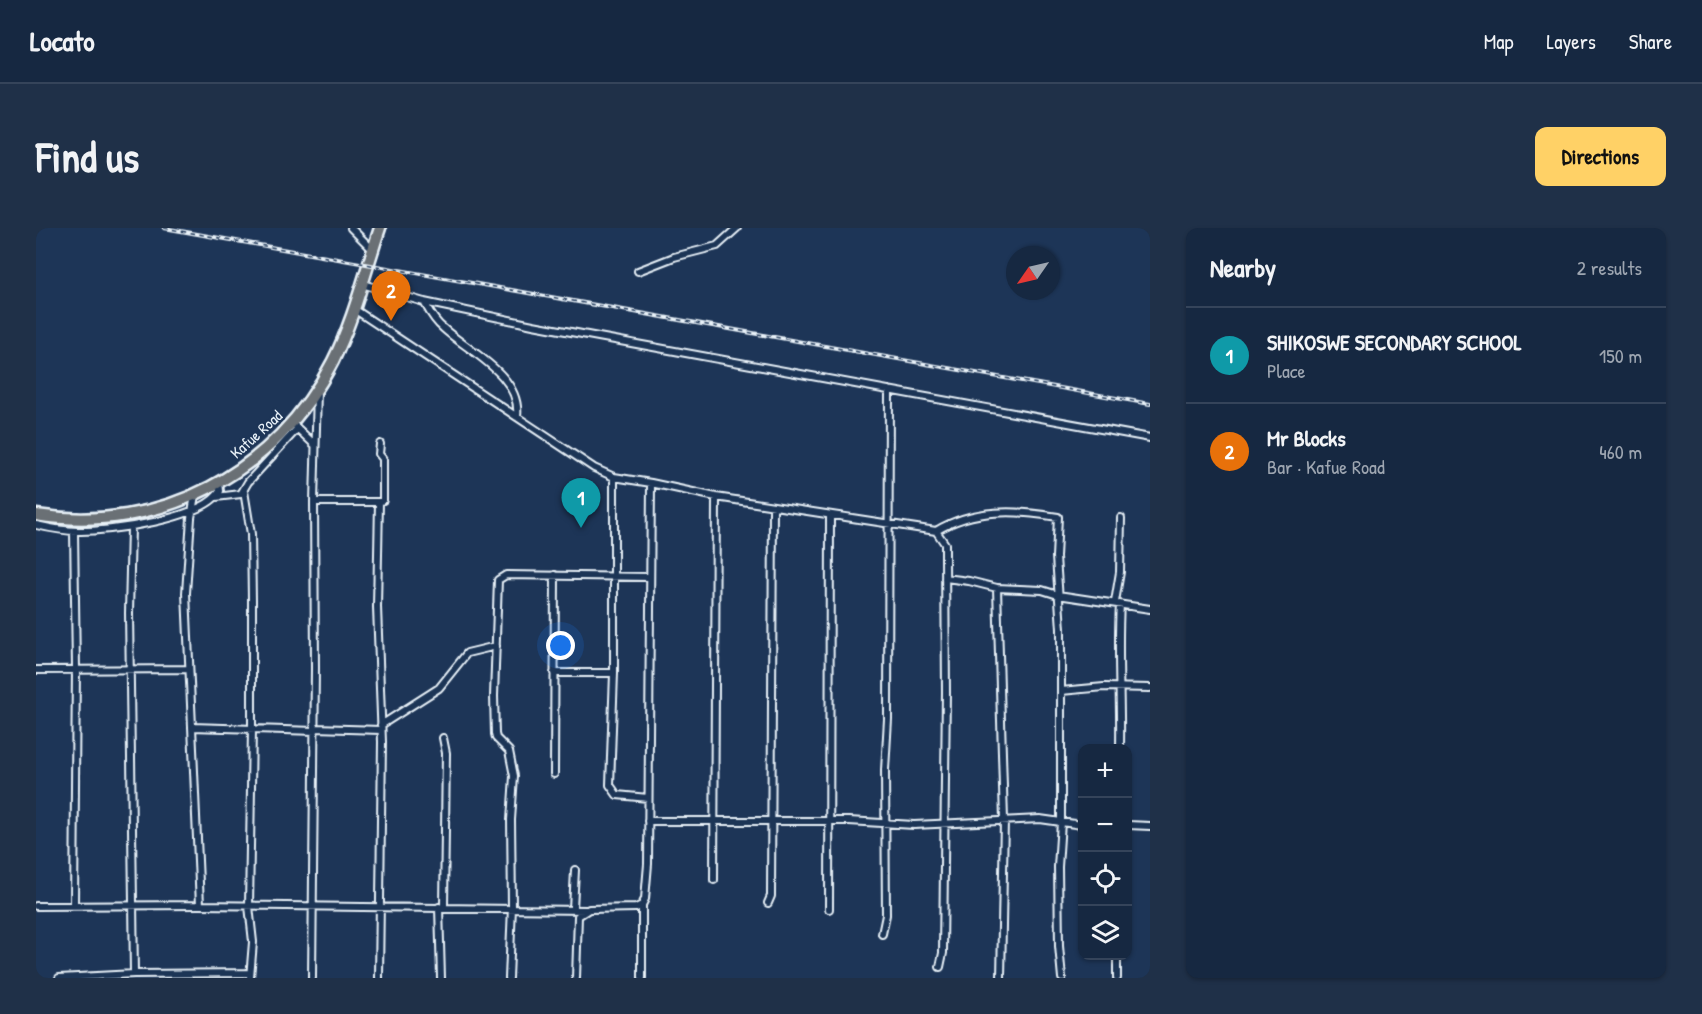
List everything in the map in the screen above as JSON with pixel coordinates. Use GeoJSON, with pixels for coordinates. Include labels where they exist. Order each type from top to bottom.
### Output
{"type":"FeatureCollection","features":[{"type":"Feature","properties":{"kind":"highway","name":"Kafue Road"},"geometry":{"type":"LineString","coordinates":[[36,515],[72,519],[119,516],[147,511],[195,495],[219,483],[262,453],[295,426],[334,360],[361,284],[370,247],[380,228]]}},
{"type":"Feature","properties":{"kind":"street"},"geometry":{"type":"LineString","coordinates":[[351,228],[370,247]]}},
{"type":"Feature","properties":{"kind":"street"},"geometry":{"type":"LineString","coordinates":[[356,228],[370,247]]}},
{"type":"Feature","properties":{"kind":"street"},"geometry":{"type":"LineString","coordinates":[[638,272],[674,257],[717,246],[737,228]]}},
{"type":"Feature","properties":{"kind":"street"},"geometry":{"type":"LineString","coordinates":[[361,284],[424,302],[532,325],[1150,438]]}},
{"type":"Feature","properties":{"kind":"street"},"geometry":{"type":"LineString","coordinates":[[424,302],[442,328],[490,365],[506,381],[517,402],[517,417]]}},
{"type":"Feature","properties":{"kind":"street"},"geometry":{"type":"LineString","coordinates":[[353,309],[594,468],[614,477],[716,497],[936,531],[963,517],[986,513],[1032,512],[1058,517],[1062,822],[1058,867],[1059,946],[1062,978]]}},
{"type":"Feature","properties":{"kind":"street"},"geometry":{"type":"LineString","coordinates":[[312,978],[315,729],[314,502],[317,389]]}},
{"type":"Feature","properties":{"kind":"street"},"geometry":{"type":"LineString","coordinates":[[882,934],[886,915],[890,390]]}},
{"type":"Feature","properties":{"kind":"street"},"geometry":{"type":"LineString","coordinates":[[216,497],[241,494],[248,482],[295,426],[315,446]]}},
{"type":"Feature","properties":{"kind":"street"},"geometry":{"type":"LineString","coordinates":[[314,502],[379,502],[383,500],[383,459],[379,454],[380,444]]}},
{"type":"Feature","properties":{"kind":"street"},"geometry":{"type":"LineString","coordinates":[[614,477],[614,673],[610,785],[617,795],[648,798]]}},
{"type":"Feature","properties":{"kind":"street"},"geometry":{"type":"LineString","coordinates":[[36,525],[74,531],[131,527],[192,512],[216,497],[220,491],[219,483]]}},
{"type":"Feature","properties":{"kind":"street"},"geometry":{"type":"LineString","coordinates":[[642,978],[642,905],[645,899],[648,864],[651,483]]}},
{"type":"Feature","properties":{"kind":"street"},"geometry":{"type":"LineString","coordinates":[[59,978],[134,974],[250,976],[253,942],[249,906],[252,729],[251,534],[244,491]]}},
{"type":"Feature","properties":{"kind":"street"},"geometry":{"type":"LineString","coordinates":[[195,495],[187,571],[189,669],[200,905]]}},
{"type":"Feature","properties":{"kind":"street"},"geometry":{"type":"LineString","coordinates":[[714,880],[716,497]]}},
{"type":"Feature","properties":{"kind":"street"},"geometry":{"type":"LineString","coordinates":[[379,502],[377,607],[381,727],[379,978]]}},
{"type":"Feature","properties":{"kind":"street"},"geometry":{"type":"LineString","coordinates":[[768,903],[771,896],[772,822],[773,506]]}},
{"type":"Feature","properties":{"kind":"street"},"geometry":{"type":"LineString","coordinates":[[829,909],[830,515]]}},
{"type":"Feature","properties":{"kind":"street"},"geometry":{"type":"LineString","coordinates":[[1120,744],[1121,688],[1117,603],[1121,518]]}},
{"type":"Feature","properties":{"kind":"street"},"geometry":{"type":"LineString","coordinates":[[131,527],[130,669],[134,974]]}},
{"type":"Feature","properties":{"kind":"street"},"geometry":{"type":"LineString","coordinates":[[74,531],[76,668],[74,906]]}},
{"type":"Feature","properties":{"kind":"street"},"geometry":{"type":"LineString","coordinates":[[936,531],[945,544],[945,823],[943,953],[940,967]]}},
{"type":"Feature","properties":{"kind":"street"},"geometry":{"type":"LineString","coordinates":[[509,978],[514,776],[509,752],[495,734],[498,582],[506,575],[650,577]]}},
{"type":"Feature","properties":{"kind":"street"},"geometry":{"type":"LineString","coordinates":[[554,774],[555,575]]}},
{"type":"Feature","properties":{"kind":"street"},"geometry":{"type":"LineString","coordinates":[[945,578],[997,588],[1042,590],[1150,609]]}},
{"type":"Feature","properties":{"kind":"street"},"geometry":{"type":"LineString","coordinates":[[997,588],[1004,820],[1001,978]]}},
{"type":"Feature","properties":{"kind":"street"},"geometry":{"type":"LineString","coordinates":[[192,727],[252,729],[381,727],[438,688],[467,653],[496,646]]}},
{"type":"Feature","properties":{"kind":"street"},"geometry":{"type":"LineString","coordinates":[[36,670],[189,669]]}},
{"type":"Feature","properties":{"kind":"street"},"geometry":{"type":"LineString","coordinates":[[554,673],[614,673]]}},
{"type":"Feature","properties":{"kind":"street"},"geometry":{"type":"LineString","coordinates":[[1060,691],[1083,688],[1150,688]]}},
{"type":"Feature","properties":{"kind":"street"},"geometry":{"type":"LineString","coordinates":[[441,978],[446,753],[443,738]]}},
{"type":"Feature","properties":{"kind":"street"},"geometry":{"type":"LineString","coordinates":[[648,821],[714,820],[914,825],[1040,819],[1078,824]]}},
{"type":"Feature","properties":{"kind":"street"},"geometry":{"type":"LineString","coordinates":[[1132,825],[1150,826]]}},
{"type":"Feature","properties":{"kind":"street"},"geometry":{"type":"LineString","coordinates":[[573,909],[575,870]]}},
{"type":"Feature","properties":{"kind":"street"},"geometry":{"type":"LineString","coordinates":[[36,906],[512,907],[586,910],[636,908],[642,905]]}},
{"type":"Feature","properties":{"kind":"street"},"geometry":{"type":"LineString","coordinates":[[576,978],[577,919],[586,910]]}},
{"type":"Feature","properties":{"kind":"street"},"geometry":{"type":"LineString","coordinates":[[1117,960],[1117,978]]}},
{"type":"Feature","properties":{"kind":"railway"},"geometry":{"type":"LineString","coordinates":[[164,228],[1150,404]]}},
{"type":"Feature","properties":{"kind":"place","name":"Mr Blocks"},"geometry":{"type":"Point","coordinates":[391,321]}},
{"type":"Feature","properties":{"kind":"place","name":"SHIKOSWE SECONDARY SCHOOL"},"geometry":{"type":"Point","coordinates":[581,528]}}]}
